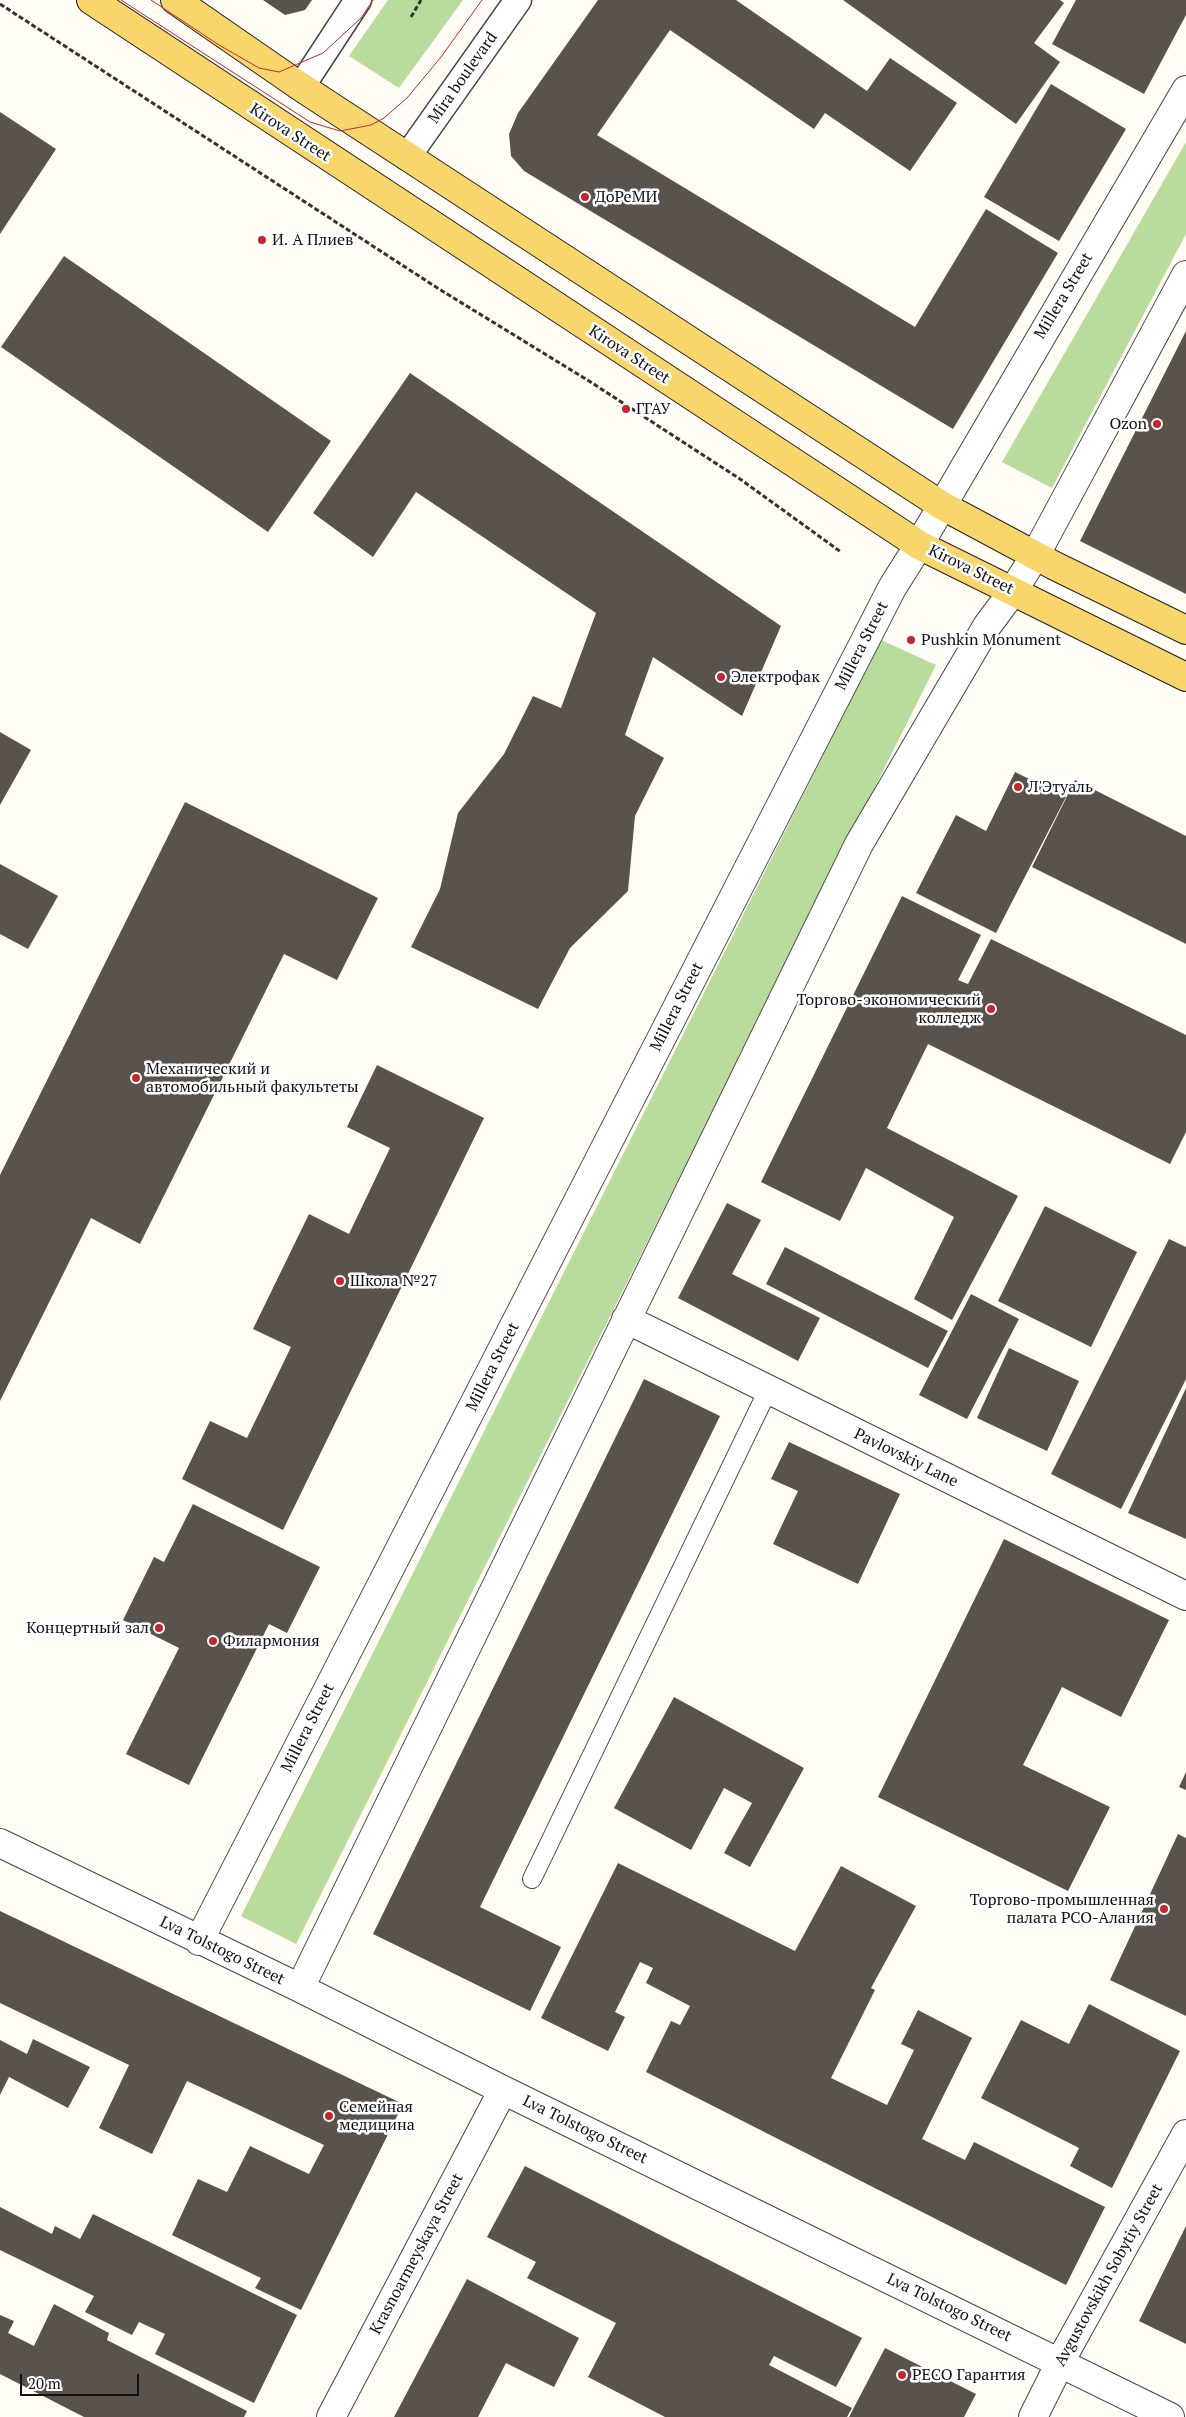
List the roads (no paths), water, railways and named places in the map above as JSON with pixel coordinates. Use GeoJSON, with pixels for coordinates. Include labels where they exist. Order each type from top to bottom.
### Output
{"type":"FeatureCollection","features":[{"type":"Feature","properties":{"kind":"main road","name":"Kirova Street"},"geometry":{"type":"LineString","coordinates":[[91,0],[918,545],[1186,676]]}},
{"type":"Feature","properties":{"kind":"main road"},"geometry":{"type":"LineString","coordinates":[[174,0],[407,157],[941,505],[1036,554],[1055,566],[1186,630]]}},
{"type":"Feature","properties":{"kind":"street"},"geometry":{"type":"LineString","coordinates":[[301,87],[358,0]]}},
{"type":"Feature","properties":{"kind":"street","name":"Mira boulevard"},"geometry":{"type":"LineString","coordinates":[[407,157],[518,0]]}},
{"type":"Feature","properties":{"kind":"street","name":"Millera Street"},"geometry":{"type":"LineString","coordinates":[[199,1940],[892,588],[1186,90]]}},
{"type":"Feature","properties":{"kind":"street"},"geometry":{"type":"LineString","coordinates":[[300,1988],[859,844],[987,626],[1013,591],[1036,554],[1186,275]]}},
{"type":"Feature","properties":{"kind":"street","name":"Pavlovskiy Lane"},"geometry":{"type":"LineString","coordinates":[[626,1319],[1186,1596]]}},
{"type":"Feature","properties":{"kind":"street","name":"Lva Tolstogo Street"},"geometry":{"type":"LineString","coordinates":[[0,1843],[300,1988],[503,2090],[1170,2417]]}},
{"type":"Feature","properties":{"kind":"street","name":"Krasnoarmeyskaya Street"},"geometry":{"type":"LineString","coordinates":[[331,2417],[503,2090]]}},
{"type":"Feature","properties":{"kind":"street","name":"Avgustovskikh Sobytiy Street"},"geometry":{"type":"LineString","coordinates":[[1033,2417],[1060,2363],[1186,2134]]}},
{"type":"Feature","properties":{"kind":"lane"},"geometry":{"type":"LineString","coordinates":[[532,1879],[768,1390]]}},
{"type":"Feature","properties":{"kind":"tram line"},"geometry":{"type":"LineString","coordinates":[[121,0],[310,122],[340,131],[371,125],[384,118],[407,98],[441,57],[482,0]]}},
{"type":"Feature","properties":{"kind":"tram line"},"geometry":{"type":"LineString","coordinates":[[151,0],[219,45],[259,68],[279,72],[323,53],[361,18],[373,0]]}},
{"type":"Feature","properties":{"kind":"place","name":"ДоРеМИ"},"geometry":{"type":"Point","coordinates":[585,197]}},
{"type":"Feature","properties":{"kind":"place","name":"И. А Плиев"},"geometry":{"type":"Point","coordinates":[262,240]}},
{"type":"Feature","properties":{"kind":"place","name":"ГГАУ"},"geometry":{"type":"Point","coordinates":[626,409]}},
{"type":"Feature","properties":{"kind":"place","name":"Ozon"},"geometry":{"type":"Point","coordinates":[1157,424]}},
{"type":"Feature","properties":{"kind":"place","name":"Pushkin Monument"},"geometry":{"type":"Point","coordinates":[911,640]}},
{"type":"Feature","properties":{"kind":"place","name":"Электрофак"},"geometry":{"type":"Point","coordinates":[721,677]}},
{"type":"Feature","properties":{"kind":"place","name":"Л'Этуаль"},"geometry":{"type":"Point","coordinates":[1018,787]}},
{"type":"Feature","properties":{"kind":"place","name":"Торгово-экономический колледж"},"geometry":{"type":"Point","coordinates":[991,1009]}},
{"type":"Feature","properties":{"kind":"place","name":"Механический и автомобильный факультеты"},"geometry":{"type":"Point","coordinates":[136,1078]}},
{"type":"Feature","properties":{"kind":"place","name":"Школа №27"},"geometry":{"type":"Point","coordinates":[340,1281]}},
{"type":"Feature","properties":{"kind":"place","name":"Концертный зал"},"geometry":{"type":"Point","coordinates":[159,1628]}},
{"type":"Feature","properties":{"kind":"place","name":"Филармония"},"geometry":{"type":"Point","coordinates":[213,1641]}},
{"type":"Feature","properties":{"kind":"place","name":"Торгово-промышленная палата РСО-Алания"},"geometry":{"type":"Point","coordinates":[1164,1909]}},
{"type":"Feature","properties":{"kind":"place","name":"Семейная медицина"},"geometry":{"type":"Point","coordinates":[329,2116]}},
{"type":"Feature","properties":{"kind":"place","name":"РЕСО Гарантия"},"geometry":{"type":"Point","coordinates":[902,2375]}}]}
